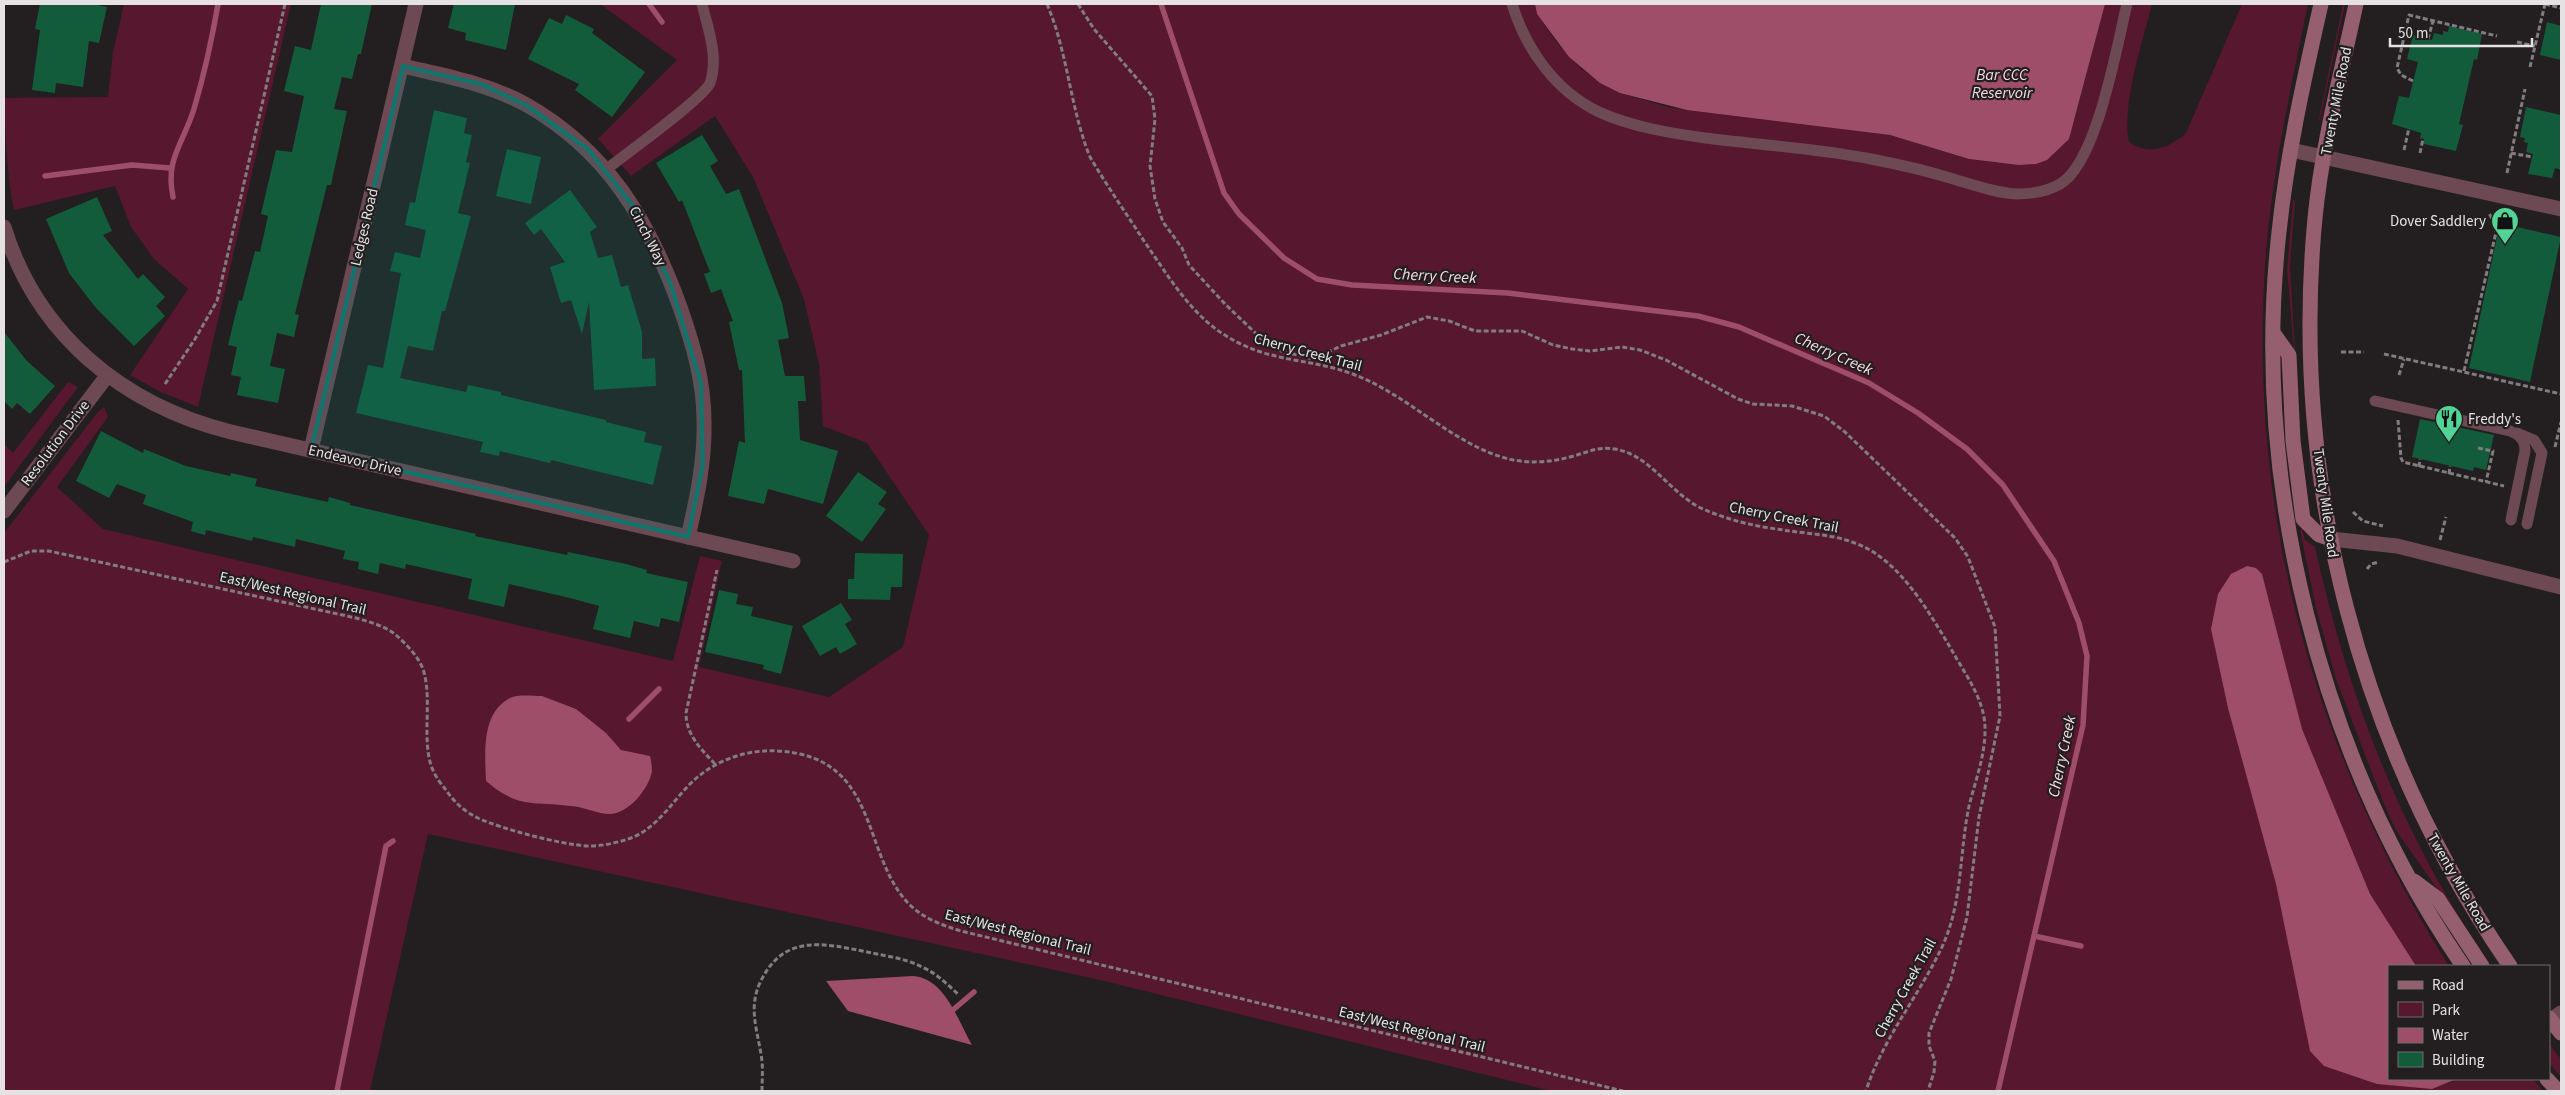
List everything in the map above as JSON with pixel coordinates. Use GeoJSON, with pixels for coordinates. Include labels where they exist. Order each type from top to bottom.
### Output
{"type":"FeatureCollection","features":[{"type":"Feature","properties":{"kind":"main road"},"geometry":{"type":"LineString","coordinates":[[2321,4],[2291,150],[2278,232],[2274,334],[2276,409],[2282,478],[2292,546],[2306,614],[2326,683],[2348,746],[2373,807],[2409,877],[2462,965]]}},
{"type":"Feature","properties":{"kind":"main road","name":"Twenty Mile Road"},"geometry":{"type":"LineString","coordinates":[[2356,4],[2325,156],[2314,223],[2312,334],[2318,453],[2331,539],[2339,582],[2358,653],[2394,755],[2449,869],[2509,965]]}},
{"type":"Feature","properties":{"kind":"main road"},"geometry":{"type":"LineString","coordinates":[[2274,334],[2289,355],[2293,441],[2302,519],[2319,535],[2331,539]]}},
{"type":"Feature","properties":{"kind":"main road"},"geometry":{"type":"LineString","coordinates":[[2409,877],[2438,900],[2481,965]]}},
{"type":"Feature","properties":{"kind":"main road"},"geometry":{"type":"LineString","coordinates":[[2552,1018],[2561,1033]]}},
{"type":"Feature","properties":{"kind":"main road"},"geometry":{"type":"LineString","coordinates":[[2548,1080],[2558,1091]]}},
{"type":"Feature","properties":{"kind":"street","name":"Ledges Road"},"geometry":{"type":"LineString","coordinates":[[311,450],[403,66],[416,4]]}},
{"type":"Feature","properties":{"kind":"street","name":"Cinch Way"},"geometry":{"type":"LineString","coordinates":[[403,66],[481,84],[526,105],[567,132],[607,169],[634,207],[658,253],[681,310],[697,364],[703,400],[704,458],[688,537]]}},
{"type":"Feature","properties":{"kind":"street"},"geometry":{"type":"LineString","coordinates":[[2291,150],[2561,209]]}},
{"type":"Feature","properties":{"kind":"street","name":"Endeavor Drive"},"geometry":{"type":"LineString","coordinates":[[4,227],[12,251],[37,300],[76,348],[107,376],[151,403],[192,421],[793,561]]}},
{"type":"Feature","properties":{"kind":"street","name":"Resolution Drive"},"geometry":{"type":"LineString","coordinates":[[4,511],[107,376]]}},
{"type":"Feature","properties":{"kind":"street"},"geometry":{"type":"LineString","coordinates":[[2331,539],[2397,546],[2561,587]]}},
{"type":"Feature","properties":{"kind":"lane"},"geometry":{"type":"LineString","coordinates":[[607,169],[707,89],[713,62],[712,44],[702,4]]}},
{"type":"Feature","properties":{"kind":"lane"},"geometry":{"type":"LineString","coordinates":[[1512,4],[1527,41],[1548,72],[1574,97],[1611,117],[1639,126],[1690,136],[1868,158],[2016,194],[2047,190],[2061,184],[2081,162],[2101,110],[2127,4]]}},
{"type":"Feature","properties":{"kind":"lane"},"geometry":{"type":"LineString","coordinates":[[2375,400],[2530,437],[2538,444],[2542,453],[2527,524]]}},
{"type":"Feature","properties":{"kind":"lane"},"geometry":{"type":"LineString","coordinates":[[2510,431],[2520,436],[2525,445],[2511,520]]}},
{"type":"Feature","properties":{"kind":"path"},"geometry":{"type":"LineString","coordinates":[[165,384],[195,339],[217,300],[285,4]]}},
{"type":"Feature","properties":{"kind":"path","name":"Cherry Creek Trail"},"geometry":{"type":"LineString","coordinates":[[1047,4],[1057,30],[1082,136],[1090,157],[1169,278],[1191,304],[1220,332],[1263,354],[1334,368],[1360,377],[1483,449],[1505,458],[1542,462],[1570,457],[1600,448],[1619,450],[1632,454],[1684,497],[1713,513],[1761,527],[1841,539],[1862,546],[1883,560],[1916,597],[1945,640],[1976,693],[1983,712],[1985,733],[1969,807],[1958,893],[1952,919],[1942,949],[1878,1061],[1866,1091]]}},
{"type":"Feature","properties":{"kind":"path"},"geometry":{"type":"LineString","coordinates":[[1078,4],[1094,29],[1152,96],[1156,119],[1150,166],[1155,199],[1163,222],[1182,248],[1189,265],[1225,304],[1273,348],[1313,359],[1341,346],[1382,335],[1427,317],[1443,319],[1475,331],[1522,331],[1553,345],[1572,349],[1590,351],[1622,347],[1633,348],[1666,360],[1738,399],[1753,404],[1792,406],[1824,416],[1845,432],[1954,538],[1968,557],[1995,627],[2000,716],[1979,817],[1964,926],[1950,979],[1929,1033],[1929,1046],[1934,1061],[1934,1072],[1928,1091]]}},
{"type":"Feature","properties":{"kind":"path"},"geometry":{"type":"LineString","coordinates":[[2530,67],[2545,4],[2561,8]]}},
{"type":"Feature","properties":{"kind":"path"},"geometry":{"type":"LineString","coordinates":[[2413,81],[2401,75],[2397,64],[2408,15],[2497,36]]}},
{"type":"Feature","properties":{"kind":"path"},"geometry":{"type":"LineString","coordinates":[[2428,38],[2432,21]]}},
{"type":"Feature","properties":{"kind":"path"},"geometry":{"type":"LineString","coordinates":[[2540,24],[2546,26]]}},
{"type":"Feature","properties":{"kind":"path"},"geometry":{"type":"LineString","coordinates":[[2517,42],[2535,46]]}},
{"type":"Feature","properties":{"kind":"path"},"geometry":{"type":"LineString","coordinates":[[2507,173],[2525,89]]}},
{"type":"Feature","properties":{"kind":"path"},"geometry":{"type":"LineString","coordinates":[[2404,150],[2408,128]]}},
{"type":"Feature","properties":{"kind":"path"},"geometry":{"type":"LineString","coordinates":[[2516,132],[2520,134]]}},
{"type":"Feature","properties":{"kind":"path"},"geometry":{"type":"LineString","coordinates":[[2420,153],[2423,139]]}},
{"type":"Feature","properties":{"kind":"path"},"geometry":{"type":"LineString","coordinates":[[2511,153],[2532,157]]}},
{"type":"Feature","properties":{"kind":"path"},"geometry":{"type":"LineString","coordinates":[[2464,371],[2497,228],[2489,213]]}},
{"type":"Feature","properties":{"kind":"path"},"geometry":{"type":"LineString","coordinates":[[2340,352],[2364,352]]}},
{"type":"Feature","properties":{"kind":"path"},"geometry":{"type":"LineString","coordinates":[[2384,354],[2561,394]]}},
{"type":"Feature","properties":{"kind":"path"},"geometry":{"type":"LineString","coordinates":[[2399,375],[2404,358]]}},
{"type":"Feature","properties":{"kind":"path"},"geometry":{"type":"LineString","coordinates":[[2392,419],[2398,420],[2401,458],[2407,463],[2512,488]]}},
{"type":"Feature","properties":{"kind":"path"},"geometry":{"type":"LineString","coordinates":[[2478,448],[2494,451],[2486,482]]}},
{"type":"Feature","properties":{"kind":"path"},"geometry":{"type":"LineString","coordinates":[[2418,467],[2420,459]]}},
{"type":"Feature","properties":{"kind":"path"},"geometry":{"type":"LineString","coordinates":[[2449,474],[2450,466]]}},
{"type":"Feature","properties":{"kind":"path"},"geometry":{"type":"LineString","coordinates":[[2440,540],[2446,517]]}},
{"type":"Feature","properties":{"kind":"path","name":"East/West Regional Trail"},"geometry":{"type":"LineString","coordinates":[[4,562],[31,551],[49,551],[356,618],[381,626],[395,634],[412,651],[422,667],[427,687],[427,730],[432,768],[441,784],[455,803],[477,818],[504,828],[587,846],[610,844],[632,838],[672,807],[691,783],[715,764],[736,755],[765,751],[800,754],[824,763],[844,779],[856,794],[894,884],[911,906],[934,923],[970,934],[1623,1091]]}},
{"type":"Feature","properties":{"kind":"path"},"geometry":{"type":"LineString","coordinates":[[715,764],[688,730],[686,713],[717,570]]}},
{"type":"Feature","properties":{"kind":"path"},"geometry":{"type":"LineString","coordinates":[[762,1091],[762,1060],[755,1031],[755,1000],[759,986],[767,972],[776,960],[789,950],[820,943],[898,958],[923,967],[959,994]]}},
{"type":"Feature","properties":{"kind":"highlighted area"},"geometry":{"type":"Polygon","coordinates":[[[403,66],[481,84],[526,105],[588,149],[634,207],[670,282],[701,383],[703,466],[688,537],[311,450],[403,66]]]}},
{"type":"Feature","properties":{"kind":"green space"},"geometry":{"type":"Polygon","coordinates":[[[124,4],[291,4],[198,407],[161,392],[130,375],[188,289],[154,259],[131,227],[115,186],[14,210],[11,196],[4,98],[108,97],[113,52],[124,4]]]}},
{"type":"Feature","properties":{"kind":"green space"},"geometry":{"type":"Polygon","coordinates":[[[600,4],[1535,4],[1537,14],[1558,44],[1581,69],[1620,93],[1668,107],[1890,135],[1969,159],[1997,163],[2074,121],[2105,4],[2152,4],[2130,93],[2127,128],[2129,142],[2144,149],[2151,149],[2173,143],[2186,133],[2242,4],[2308,4],[2282,135],[2265,267],[2263,361],[2268,453],[2281,543],[2301,631],[2328,718],[2361,802],[2402,885],[2448,965],[2388,965],[2388,1080],[2534,1080],[2543,1091],[1551,1091],[1096,979],[428,834],[370,1091],[4,1091],[4,533],[98,412],[104,407],[108,417],[57,487],[103,529],[673,661],[700,556],[722,561],[699,667],[829,697],[903,647],[929,535],[867,443],[823,426],[819,364],[804,299],[753,177],[715,116],[631,176],[598,139],[677,60],[600,4]]]}},
{"type":"Feature","properties":{"kind":"green space"},"geometry":{"type":"Polygon","coordinates":[[[2343,4],[2345,4],[2320,120],[2319,118],[2343,4]]]}},
{"type":"Feature","properties":{"kind":"green space"},"geometry":{"type":"Polygon","coordinates":[[[2293,200],[2295,200],[2290,267],[2300,434],[2308,501],[2299,454],[2294,350],[2287,270],[2293,200]]]}},
{"type":"Feature","properties":{"kind":"green space"},"geometry":{"type":"Polygon","coordinates":[[[68,382],[78,387],[4,487],[4,444],[13,453],[68,382]]]}},
{"type":"Feature","properties":{"kind":"green space"},"geometry":{"type":"Polygon","coordinates":[[[2302,529],[2305,540],[2315,547],[2344,659],[2382,766],[2431,868],[2459,917],[2490,965],[2486,965],[2443,897],[2395,829],[2336,679],[2316,608],[2300,530],[2302,529]]]}},
{"type":"Feature","properties":{"kind":"green space"},"geometry":{"type":"Polygon","coordinates":[[[2550,1045],[2561,1059],[2561,1077],[2550,1064],[2550,1045]]]}},
{"type":"Feature","properties":{"kind":"water","name":"Bar CCC Reservoir"},"geometry":{"type":"Polygon","coordinates":[[[1535,4],[2105,4],[2069,139],[2047,160],[2036,164],[2019,165],[1969,159],[1890,135],[1687,110],[1620,93],[1600,83],[1569,57],[1537,14],[1535,4]]]}},
{"type":"Feature","properties":{"kind":"water"},"geometry":{"type":"Polygon","coordinates":[[[2247,566],[2256,568],[2262,574],[2302,729],[2370,894],[2415,965],[2388,965],[2388,1080],[2454,1080],[2432,1089],[2377,1084],[2324,1066],[2310,1051],[2276,884],[2228,708],[2211,629],[2218,594],[2231,574],[2247,566]]]}},
{"type":"Feature","properties":{"kind":"water"},"geometry":{"type":"Polygon","coordinates":[[[542,696],[576,709],[606,733],[621,750],[650,756],[652,771],[650,778],[642,793],[630,806],[616,813],[608,814],[576,807],[526,802],[508,796],[486,781],[487,735],[489,723],[494,713],[510,698],[542,696]]]}},
{"type":"Feature","properties":{"kind":"water"},"geometry":{"type":"Polygon","coordinates":[[[913,976],[934,984],[942,992],[956,1013],[972,1045],[848,1011],[826,981],[913,976]]]}},
{"type":"Feature","properties":{"kind":"building"},"geometry":{"type":"Polygon","coordinates":[[[40,4],[92,4],[107,7],[99,43],[89,41],[83,87],[56,83],[55,93],[32,90],[40,30],[35,29],[40,4]]]}},
{"type":"Feature","properties":{"kind":"building"},"geometry":{"type":"Polygon","coordinates":[[[321,4],[372,4],[361,54],[358,54],[352,79],[342,77],[334,109],[347,111],[331,185],[327,185],[295,314],[299,315],[294,337],[277,333],[270,366],[285,369],[278,403],[237,395],[241,377],[231,375],[237,347],[228,345],[239,300],[242,301],[255,251],[260,252],[268,216],[261,214],[276,150],[292,152],[304,96],[284,91],[295,46],[311,50],[321,4]]]}},
{"type":"Feature","properties":{"kind":"building"},"geometry":{"type":"Polygon","coordinates":[[[454,4],[515,4],[506,50],[465,40],[466,33],[448,28],[454,4]]]}},
{"type":"Feature","properties":{"kind":"building"},"geometry":{"type":"Polygon","coordinates":[[[566,15],[594,29],[592,33],[645,72],[612,117],[575,90],[579,84],[528,59],[549,18],[562,24],[566,15]]]}},
{"type":"Feature","properties":{"kind":"building"},"geometry":{"type":"Polygon","coordinates":[[[2547,22],[2561,26],[2561,60],[2540,55],[2547,22]]]}},
{"type":"Feature","properties":{"kind":"building"},"geometry":{"type":"Polygon","coordinates":[[[2449,26],[2482,34],[2477,60],[2474,59],[2459,124],[2463,125],[2456,151],[2424,144],[2424,139],[2420,138],[2421,133],[2392,124],[2399,96],[2409,98],[2418,62],[2407,59],[2413,35],[2432,40],[2434,33],[2443,35],[2443,31],[2448,32],[2449,26]]]}},
{"type":"Feature","properties":{"kind":"building"},"geometry":{"type":"Polygon","coordinates":[[[2526,107],[2561,115],[2561,170],[2555,168],[2552,178],[2528,174],[2533,154],[2526,152],[2528,143],[2524,142],[2525,138],[2520,137],[2526,107]]]}},
{"type":"Feature","properties":{"kind":"building"},"geometry":{"type":"Polygon","coordinates":[[[434,110],[467,118],[464,133],[472,135],[466,162],[470,163],[458,213],[471,216],[445,311],[442,311],[433,351],[408,346],[400,378],[466,392],[468,385],[501,392],[501,395],[606,420],[606,422],[646,432],[644,442],[662,446],[653,485],[551,460],[550,463],[500,451],[499,456],[480,452],[483,442],[356,413],[368,365],[383,368],[401,273],[390,271],[395,252],[420,258],[426,230],[405,225],[410,202],[415,203],[434,110]]]}},
{"type":"Feature","properties":{"kind":"building"},"geometry":{"type":"Polygon","coordinates":[[[702,135],[718,161],[710,166],[726,194],[739,189],[782,303],[789,338],[778,340],[785,376],[804,376],[806,401],[798,401],[800,440],[838,451],[823,504],[768,489],[764,504],[728,496],[739,441],[745,443],[742,370],[739,370],[729,322],[733,321],[721,289],[711,293],[704,274],[710,272],[682,200],[679,202],[656,163],[702,135]]]}},
{"type":"Feature","properties":{"kind":"building"},"geometry":{"type":"Polygon","coordinates":[[[507,149],[541,157],[531,204],[496,196],[507,149]]]}},
{"type":"Feature","properties":{"kind":"building"},"geometry":{"type":"Polygon","coordinates":[[[570,190],[597,227],[590,232],[598,258],[612,255],[621,287],[628,285],[642,332],[642,359],[655,358],[656,386],[594,390],[589,302],[582,334],[571,300],[561,303],[550,267],[565,262],[541,229],[534,235],[525,223],[570,190]]]}},
{"type":"Feature","properties":{"kind":"building"},"geometry":{"type":"Polygon","coordinates":[[[97,197],[112,231],[103,235],[138,279],[143,274],[165,297],[156,306],[165,316],[134,346],[96,308],[69,273],[46,219],[97,197]]]}},
{"type":"Feature","properties":{"kind":"building"},"geometry":{"type":"Polygon","coordinates":[[[2500,223],[2561,237],[2530,382],[2469,368],[2500,223]]]}},
{"type":"Feature","properties":{"kind":"building"},"geometry":{"type":"Polygon","coordinates":[[[4,332],[27,361],[55,386],[30,414],[17,403],[12,409],[4,401],[4,332]]]}},
{"type":"Feature","properties":{"kind":"building","name":"Freddy's"},"geometry":{"type":"Polygon","coordinates":[[[2420,419],[2494,435],[2486,470],[2474,467],[2473,471],[2412,457],[2420,419]]]}},
{"type":"Feature","properties":{"kind":"building"},"geometry":{"type":"Polygon","coordinates":[[[101,431],[143,453],[144,449],[186,466],[230,476],[231,473],[257,479],[255,486],[328,502],[329,497],[350,503],[350,505],[476,534],[475,536],[567,555],[568,552],[626,564],[647,570],[646,573],[688,582],[679,622],[661,618],[659,627],[634,621],[630,638],[593,629],[599,606],[570,598],[509,584],[504,607],[468,599],[472,579],[406,564],[405,569],[380,563],[378,574],[358,569],[359,562],[343,559],[345,551],[296,539],[295,547],[253,537],[252,541],[206,530],[205,535],[191,531],[193,522],[143,504],[146,495],[117,484],[109,498],[76,481],[101,431]]]}},
{"type":"Feature","properties":{"kind":"building"},"geometry":{"type":"Polygon","coordinates":[[[858,472],[887,492],[878,504],[886,509],[862,542],[826,516],[858,472]]]}},
{"type":"Feature","properties":{"kind":"building"},"geometry":{"type":"Polygon","coordinates":[[[855,553],[903,554],[902,587],[891,587],[890,600],[848,599],[848,579],[854,579],[855,553]]]}},
{"type":"Feature","properties":{"kind":"building"},"geometry":{"type":"Polygon","coordinates":[[[719,590],[738,594],[736,604],[753,607],[751,616],[793,626],[781,674],[763,669],[764,665],[705,652],[719,590]]]}},
{"type":"Feature","properties":{"kind":"building"},"geometry":{"type":"Polygon","coordinates":[[[841,603],[852,620],[845,624],[857,644],[840,654],[836,647],[820,656],[802,626],[841,603]]]}},
{"type":"Feature","properties":{"kind":"waterway"},"geometry":{"type":"LineString","coordinates":[[173,197],[171,184],[173,162],[198,96],[218,4]]}},
{"type":"Feature","properties":{"kind":"waterway"},"geometry":{"type":"LineString","coordinates":[[649,4],[662,22]]}},
{"type":"Feature","properties":{"kind":"waterway","name":"Cherry Creek"},"geometry":{"type":"LineString","coordinates":[[1161,4],[1224,193],[1239,214],[1284,258],[1317,279],[1352,285],[1508,293],[1698,316],[1739,327],[1869,383],[1918,413],[1967,449],[2003,485],[2054,561],[2079,623],[2087,656],[2083,725],[1998,1091]]}},
{"type":"Feature","properties":{"kind":"waterway"},"geometry":{"type":"LineString","coordinates":[[45,176],[132,165],[170,168]]}},
{"type":"Feature","properties":{"kind":"waterway"},"geometry":{"type":"LineString","coordinates":[[629,719],[659,689]]}},
{"type":"Feature","properties":{"kind":"waterway"},"geometry":{"type":"LineString","coordinates":[[337,1091],[386,846],[393,841]]}},
{"type":"Feature","properties":{"kind":"waterway"},"geometry":{"type":"LineString","coordinates":[[2034,936],[2081,946]]}},
{"type":"Feature","properties":{"kind":"waterway"},"geometry":{"type":"LineString","coordinates":[[947,1015],[974,992]]}},
{"type":"Feature","properties":{"kind":"place","name":"Dover Saddlery"},"geometry":{"type":"Point","coordinates":[2505,245]}},
{"type":"Feature","properties":{"kind":"place","name":"Freddy's"},"geometry":{"type":"Point","coordinates":[2449,443]}}]}
